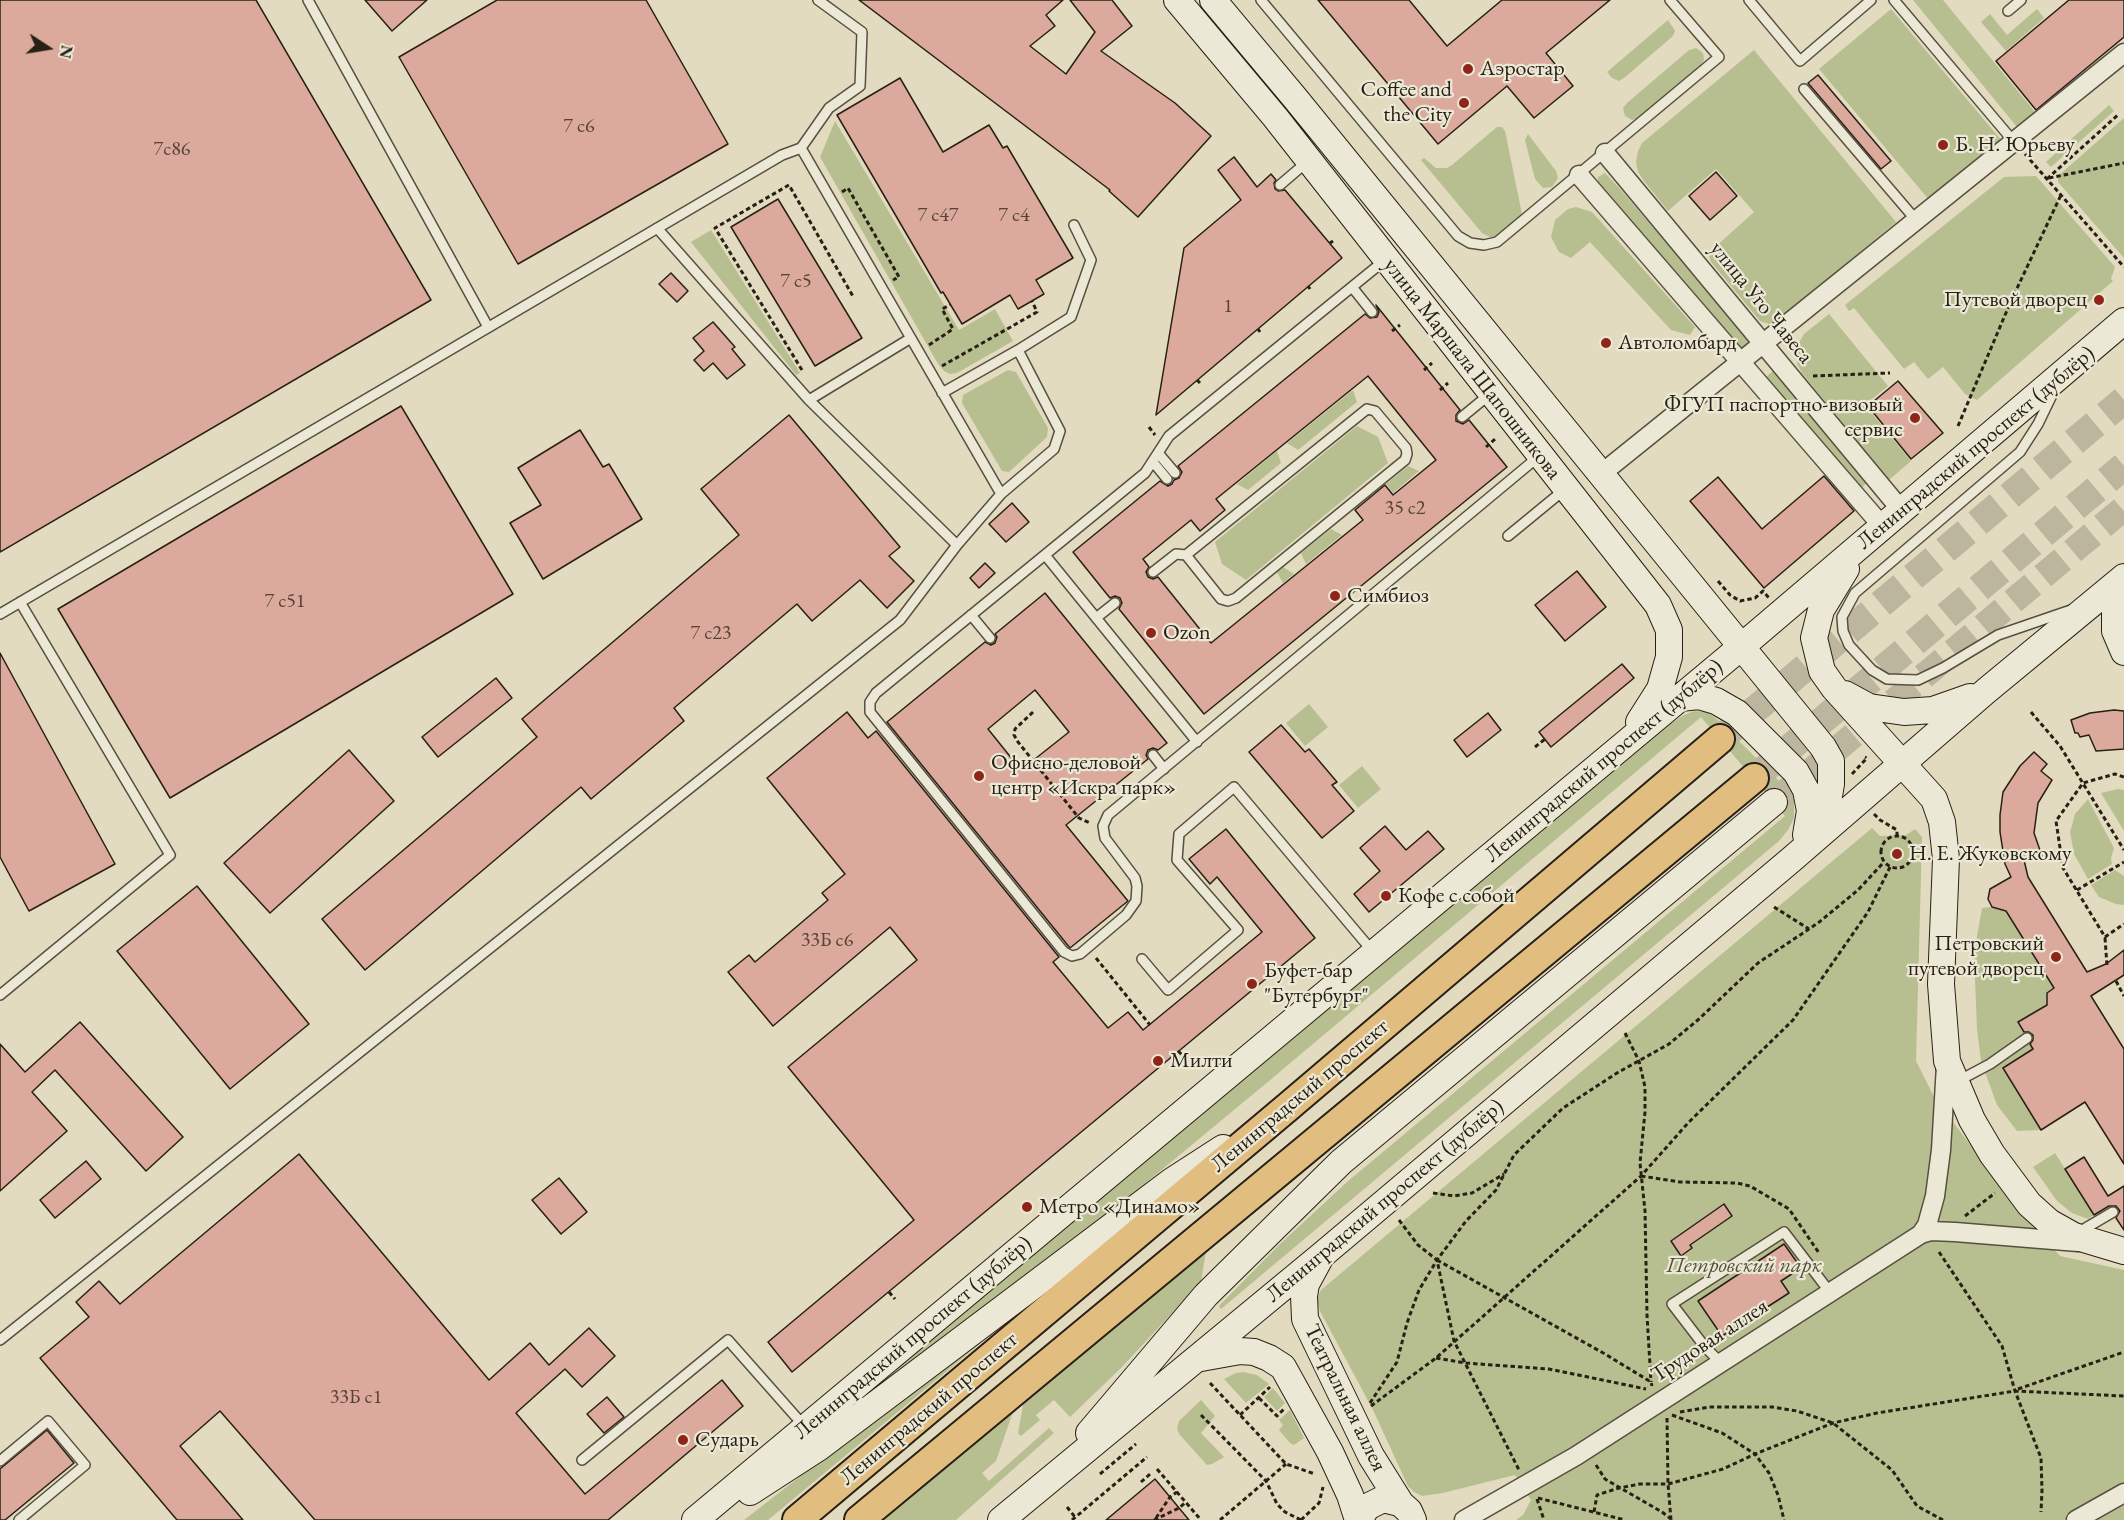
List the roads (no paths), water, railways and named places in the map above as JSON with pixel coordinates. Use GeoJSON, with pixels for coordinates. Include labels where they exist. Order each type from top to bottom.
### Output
{"type":"FeatureCollection","features":[{"type":"Feature","properties":{"kind":"main road","name":"улица Маршала Шапошникова"},"geometry":{"type":"LineString","coordinates":[[1177,0],[1275,117],[1665,616],[1669,630],[1669,657],[1660,689],[1637,725],[1609,755]]}},
{"type":"Feature","properties":{"kind":"main road","name":"улица Маршала Шапошникова"},"geometry":{"type":"LineString","coordinates":[[1213,0],[1296,98],[1823,747],[1830,761],[1831,784],[1828,801],[1792,859]]}},
{"type":"Feature","properties":{"kind":"main road","name":"Ленинградский проспект (дублёр)"},"geometry":{"type":"LineString","coordinates":[[695,1520],[1741,647],[2124,321]]}},
{"type":"Feature","properties":{"kind":"main road"},"geometry":{"type":"LineString","coordinates":[[1864,543],[1821,610],[1814,638],[1822,672],[1934,799],[1942,822],[1946,859],[1941,984],[1951,1071],[1972,1120],[1992,1154],[2029,1204],[2049,1222],[2085,1240],[2124,1251]]}},
{"type":"Feature","properties":{"kind":"main road","name":"Ленинградский проспект (дублёр)"},"geometry":{"type":"LineString","coordinates":[[1001,1520],[1322,1255],[1792,859],[1902,762],[2124,577]]}},
{"type":"Feature","properties":{"kind":"main road"},"geometry":{"type":"LineString","coordinates":[[2124,577],[2115,608],[2115,631],[2124,652]]}},
{"type":"Feature","properties":{"kind":"main road"},"geometry":{"type":"LineString","coordinates":[[1834,688],[1869,707],[1904,712],[1933,710],[1986,692]]}},
{"type":"Feature","properties":{"kind":"main road"},"geometry":{"type":"LineString","coordinates":[[1680,698],[1699,696],[1716,701],[1737,714],[1796,772],[1806,790],[1810,811],[1806,838]]}},
{"type":"Feature","properties":{"kind":"main road","name":"Ленинградский проспект"},"geometry":{"type":"LineString","coordinates":[[796,1520],[1289,1106],[1720,739]]}},
{"type":"Feature","properties":{"kind":"main road","name":"Ленинградский проспект"},"geometry":{"type":"LineString","coordinates":[[859,1520],[1754,778]]}},
{"type":"Feature","properties":{"kind":"main road","name":"Ленинградский проспект (дублёр)"},"geometry":{"type":"LineString","coordinates":[[1049,1480],[1206,1295],[1341,1162],[1774,802]]}},
{"type":"Feature","properties":{"kind":"main road"},"geometry":{"type":"LineString","coordinates":[[706,1520],[818,1448],[1172,1181],[1289,1106]]}},
{"type":"Feature","properties":{"kind":"main road","name":"Театральная аллея"},"geometry":{"type":"LineString","coordinates":[[1322,1255],[1306,1284],[1305,1318],[1371,1456],[1412,1517]]}},
{"type":"Feature","properties":{"kind":"main road","name":"Театральная аллея"},"geometry":{"type":"LineString","coordinates":[[1198,1359],[1240,1351],[1254,1352],[1283,1367],[1330,1452],[1350,1495],[1358,1520]]}},
{"type":"Feature","properties":{"kind":"main road"},"geometry":{"type":"LineString","coordinates":[[1358,1520],[1367,1507],[1377,1501],[1389,1499],[1412,1517]]}},
{"type":"Feature","properties":{"kind":"street"},"geometry":{"type":"LineString","coordinates":[[1601,474],[2124,53]]}},
{"type":"Feature","properties":{"kind":"street","name":"улица Уго Чавеса"},"geometry":{"type":"LineString","coordinates":[[1605,153],[1763,344],[1893,519]]}},
{"type":"Feature","properties":{"kind":"street"},"geometry":{"type":"LineString","coordinates":[[1579,175],[1740,362],[1893,519]]}},
{"type":"Feature","properties":{"kind":"street"},"geometry":{"type":"LineString","coordinates":[[1922,1234],[1927,1225],[1935,1196],[1951,1071]]}},
{"type":"Feature","properties":{"kind":"street","name":"Трудовая аллея"},"geometry":{"type":"LineString","coordinates":[[1464,1520],[1576,1456],[1922,1234],[1931,1231],[2085,1240]]}},
{"type":"Feature","properties":{"kind":"street"},"geometry":{"type":"LineString","coordinates":[[2076,1520],[2124,1493]]}},
{"type":"Feature","properties":{"kind":"lane"},"geometry":{"type":"LineString","coordinates":[[308,0],[488,327]]}},
{"type":"Feature","properties":{"kind":"lane"},"geometry":{"type":"LineString","coordinates":[[0,614],[782,155],[801,148],[829,108],[860,86],[862,32],[818,0]]}},
{"type":"Feature","properties":{"kind":"lane"},"geometry":{"type":"LineString","coordinates":[[1261,0],[1458,236],[1470,243],[1484,245],[1497,242],[1719,57],[1670,0]]}},
{"type":"Feature","properties":{"kind":"lane"},"geometry":{"type":"LineString","coordinates":[[1749,0],[1800,61],[1871,0]]}},
{"type":"Feature","properties":{"kind":"lane"},"geometry":{"type":"LineString","coordinates":[[1894,0],[2014,142]]}},
{"type":"Feature","properties":{"kind":"lane"},"geometry":{"type":"LineString","coordinates":[[2008,11],[2021,0]]}},
{"type":"Feature","properties":{"kind":"lane"},"geometry":{"type":"LineString","coordinates":[[1804,89],[1916,220]]}},
{"type":"Feature","properties":{"kind":"lane"},"geometry":{"type":"LineString","coordinates":[[801,148],[1001,494]]}},
{"type":"Feature","properties":{"kind":"lane"},"geometry":{"type":"LineString","coordinates":[[1280,185],[1309,160]]}},
{"type":"Feature","properties":{"kind":"lane"},"geometry":{"type":"LineString","coordinates":[[942,393],[1071,317],[1091,260],[1074,225]]}},
{"type":"Feature","properties":{"kind":"lane"},"geometry":{"type":"LineString","coordinates":[[657,228],[813,397],[957,545]]}},
{"type":"Feature","properties":{"kind":"lane"},"geometry":{"type":"LineString","coordinates":[[1386,259],[1169,436],[1145,473],[876,693],[870,702],[870,712],[1064,952],[1076,956],[1088,948],[1133,908],[1138,894],[1135,878],[1105,838],[1103,826],[1108,815],[1540,456]]}},
{"type":"Feature","properties":{"kind":"lane"},"geometry":{"type":"LineString","coordinates":[[1352,287],[1372,312]]}},
{"type":"Feature","properties":{"kind":"lane"},"geometry":{"type":"LineString","coordinates":[[813,397],[911,338]]}},
{"type":"Feature","properties":{"kind":"lane"},"geometry":{"type":"LineString","coordinates":[[0,1340],[900,620],[957,545],[1001,494],[1054,449],[1060,431],[1018,350]]}},
{"type":"Feature","properties":{"kind":"lane"},"geometry":{"type":"LineString","coordinates":[[2073,365],[2055,391],[2020,452],[1855,593],[1842,617],[1843,631],[1850,645],[1872,670],[1887,679],[1918,680],[1998,635],[2093,602]]}},
{"type":"Feature","properties":{"kind":"lane"},"geometry":{"type":"LineString","coordinates":[[1462,417],[1491,393]]}},
{"type":"Feature","properties":{"kind":"lane"},"geometry":{"type":"LineString","coordinates":[[1153,572],[1173,556],[1186,555],[1221,598],[1232,600],[1405,460],[1406,448],[1375,411],[1364,410],[1186,555]]}},
{"type":"Feature","properties":{"kind":"lane"},"geometry":{"type":"LineString","coordinates":[[1153,462],[1171,476],[1158,453]]}},
{"type":"Feature","properties":{"kind":"lane"},"geometry":{"type":"LineString","coordinates":[[1508,536],[1566,488]]}},
{"type":"Feature","properties":{"kind":"lane"},"geometry":{"type":"LineString","coordinates":[[1045,555],[1197,742]]}},
{"type":"Feature","properties":{"kind":"lane"},"geometry":{"type":"LineString","coordinates":[[0,995],[170,855],[20,602]]}},
{"type":"Feature","properties":{"kind":"lane"},"geometry":{"type":"LineString","coordinates":[[1096,618],[1114,603]]}},
{"type":"Feature","properties":{"kind":"lane"},"geometry":{"type":"LineString","coordinates":[[971,615],[990,638]]}},
{"type":"Feature","properties":{"kind":"lane"},"geometry":{"type":"LineString","coordinates":[[1153,755],[1164,769]]}},
{"type":"Feature","properties":{"kind":"lane"},"geometry":{"type":"LineString","coordinates":[[1142,959],[1168,990],[1238,930],[1177,860],[1179,834],[1234,787],[1374,953]]}},
{"type":"Feature","properties":{"kind":"lane"},"geometry":{"type":"LineString","coordinates":[[1951,1071],[1990,1064],[2027,1038]]}},
{"type":"Feature","properties":{"kind":"lane"},"geometry":{"type":"LineString","coordinates":[[2085,1240],[2113,1212]]}},
{"type":"Feature","properties":{"kind":"lane"},"geometry":{"type":"LineString","coordinates":[[1720,1363],[1672,1304],[1784,1232],[1830,1291]]}},
{"type":"Feature","properties":{"kind":"lane"},"geometry":{"type":"LineString","coordinates":[[582,1460],[728,1340],[805,1428]]}},
{"type":"Feature","properties":{"kind":"lane"},"geometry":{"type":"LineString","coordinates":[[0,1461],[48,1421],[85,1465],[19,1520]]}},
{"type":"Feature","properties":{"kind":"tunnel"},"geometry":{"type":"LineString","coordinates":[[1720,739],[2124,400]]}},
{"type":"Feature","properties":{"kind":"tunnel"},"geometry":{"type":"LineString","coordinates":[[1754,778],[2124,466]]}},
{"type":"Feature","properties":{"kind":"tunnel"},"geometry":{"type":"LineString","coordinates":[[1774,802],[2124,508]]}},
{"type":"Feature","properties":{"kind":"place","name":"Аэростар"},"geometry":{"type":"Point","coordinates":[1468,69]}},
{"type":"Feature","properties":{"kind":"place","name":"Coffee and the City"},"geometry":{"type":"Point","coordinates":[1464,103]}},
{"type":"Feature","properties":{"kind":"place","name":"Б. Н. Юрьеву"},"geometry":{"type":"Point","coordinates":[1943,145]}},
{"type":"Feature","properties":{"kind":"place","name":"Путевой дворец"},"geometry":{"type":"Point","coordinates":[2099,300]}},
{"type":"Feature","properties":{"kind":"place","name":"Автоломбард"},"geometry":{"type":"Point","coordinates":[1606,343]}},
{"type":"Feature","properties":{"kind":"place","name":"ФГУП паспортно-визовый сервис"},"geometry":{"type":"Point","coordinates":[1915,418]}},
{"type":"Feature","properties":{"kind":"place","name":"Симбиоз"},"geometry":{"type":"Point","coordinates":[1335,596]}},
{"type":"Feature","properties":{"kind":"place","name":"Ozon"},"geometry":{"type":"Point","coordinates":[1151,633]}},
{"type":"Feature","properties":{"kind":"place","name":"Офисно-деловой центр «Искра парк»"},"geometry":{"type":"Point","coordinates":[979,776]}},
{"type":"Feature","properties":{"kind":"place","name":"Н. Е. Жуковскому"},"geometry":{"type":"Point","coordinates":[1897,854]}},
{"type":"Feature","properties":{"kind":"place","name":"Кофе с собой"},"geometry":{"type":"Point","coordinates":[1386,896]}},
{"type":"Feature","properties":{"kind":"place","name":"Петровский путевой дворец"},"geometry":{"type":"Point","coordinates":[2056,957]}},
{"type":"Feature","properties":{"kind":"place","name":"Буфет-бар \"Бутербург\""},"geometry":{"type":"Point","coordinates":[1252,984]}},
{"type":"Feature","properties":{"kind":"place","name":"Милти"},"geometry":{"type":"Point","coordinates":[1158,1061]}},
{"type":"Feature","properties":{"kind":"place","name":"Метро «Динамо»"},"geometry":{"type":"Point","coordinates":[1027,1207]}},
{"type":"Feature","properties":{"kind":"place","name":"Сударь"},"geometry":{"type":"Point","coordinates":[683,1440]}},
{"type":"Feature","properties":{"kind":"park label","name":"Петровский парк"},"geometry":{"type":"Point","coordinates":[1744,1266]}}]}
